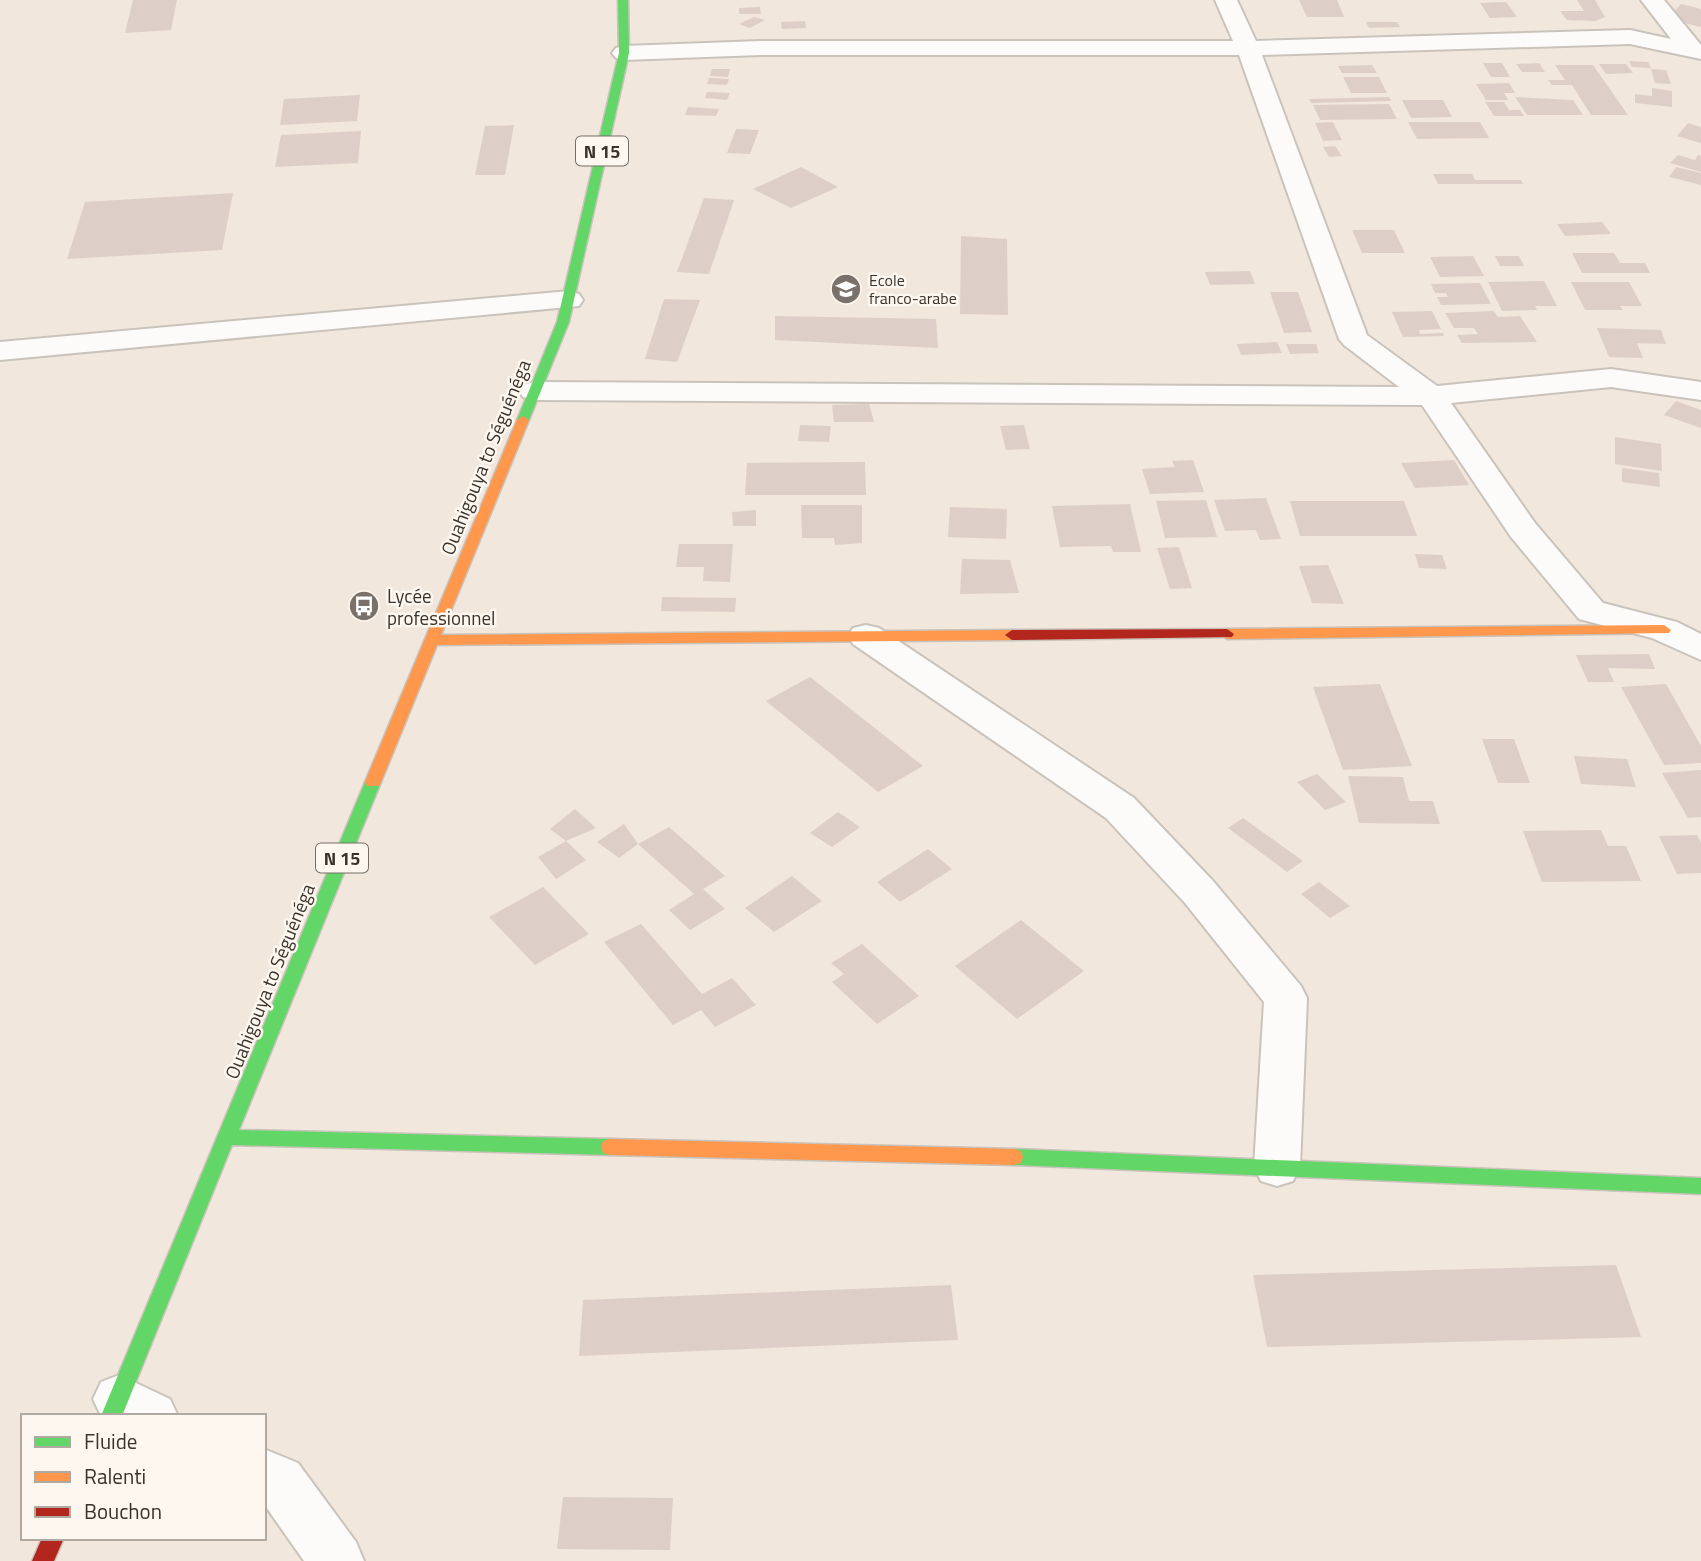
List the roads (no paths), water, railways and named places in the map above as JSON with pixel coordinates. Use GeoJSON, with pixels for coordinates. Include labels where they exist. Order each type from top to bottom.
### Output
{"type":"FeatureCollection","features":[{"type":"Feature","properties":{"kind":"main road","name":"Ouahigouya to Séguénéga"},"geometry":{"type":"LineString","coordinates":[[127,1410],[227,1137],[563,322],[624,53],[623,0]]}},
{"type":"Feature","properties":{"kind":"main road"},"geometry":{"type":"LineString","coordinates":[[432,640],[1664,630]]}},
{"type":"Feature","properties":{"kind":"main road"},"geometry":{"type":"LineString","coordinates":[[227,1137],[1052,1158],[1701,1186]]}},
{"type":"Feature","properties":{"kind":"main road"},"geometry":{"type":"LineString","coordinates":[[43,1561],[52,1540]]}},
{"type":"Feature","properties":{"kind":"street"},"geometry":{"type":"LineString","coordinates":[[1226,0],[1248,48],[1354,338],[1431,396],[1523,530],[1591,611],[1664,630],[1701,648]]}},
{"type":"Feature","properties":{"kind":"street"},"geometry":{"type":"LineString","coordinates":[[1652,0],[1697,51]]}},
{"type":"Feature","properties":{"kind":"street"},"geometry":{"type":"LineString","coordinates":[[624,53],[760,48],[1248,48],[1630,37],[1697,51]]}},
{"type":"Feature","properties":{"kind":"street"},"geometry":{"type":"LineString","coordinates":[[0,351],[569,300]]}},
{"type":"Feature","properties":{"kind":"street"},"geometry":{"type":"LineString","coordinates":[[534,391],[1431,396],[1611,379],[1701,391]]}},
{"type":"Feature","properties":{"kind":"street"},"geometry":{"type":"LineString","coordinates":[[866,636],[1120,808],[1199,892],[1286,998],[1277,1167]]}},
{"type":"Feature","properties":{"kind":"street"},"geometry":{"type":"LineString","coordinates":[[266,1475],[279,1481],[337,1561]]}},
{"type":"Feature","properties":{"kind":"place","name":"Ecole franco-arabe"},"geometry":{"type":"Point","coordinates":[846,289]}},
{"type":"Feature","properties":{"kind":"place","name":"Lycée professionnel"},"geometry":{"type":"Point","coordinates":[364,606]}}]}
